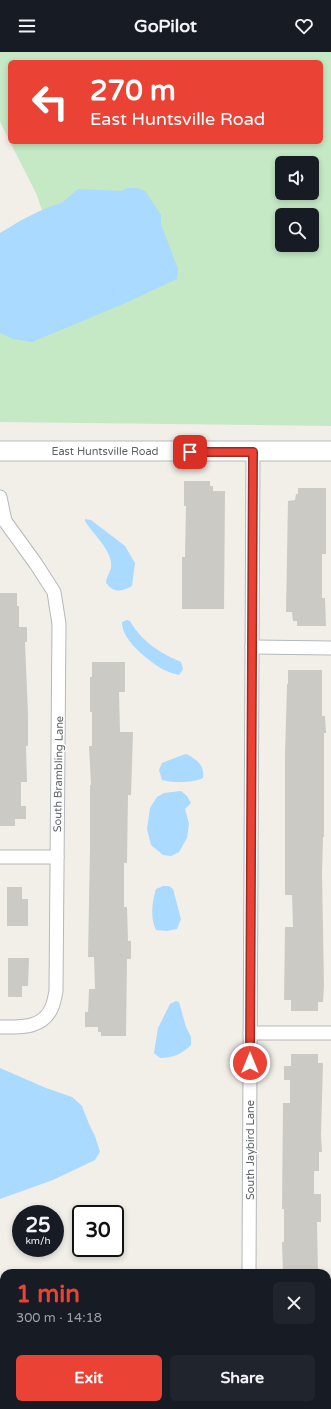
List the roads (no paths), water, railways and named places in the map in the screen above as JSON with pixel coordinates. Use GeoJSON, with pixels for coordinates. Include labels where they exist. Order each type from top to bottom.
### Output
{"type":"FeatureCollection","features":[{"type":"Feature","properties":{"kind":"main road","name":"East Huntsville Road"},"geometry":{"type":"LineString","coordinates":[[0,451],[331,452]]}},
{"type":"Feature","properties":{"kind":"street","name":"South Jaybird Lane"},"geometry":{"type":"LineString","coordinates":[[249,1269],[253,452]]}},
{"type":"Feature","properties":{"kind":"street","name":"South Brambling Lane"},"geometry":{"type":"LineString","coordinates":[[0,497],[5,521],[54,592],[59,624],[56,991],[52,1007],[44,1018],[32,1026],[0,1027]]}},
{"type":"Feature","properties":{"kind":"street"},"geometry":{"type":"LineString","coordinates":[[252,647],[331,648]]}},
{"type":"Feature","properties":{"kind":"street"},"geometry":{"type":"LineString","coordinates":[[0,856],[57,857]]}},
{"type":"Feature","properties":{"kind":"street"},"geometry":{"type":"LineString","coordinates":[[250,1032],[331,1033]]}},
{"type":"Feature","properties":{"kind":"water"},"geometry":{"type":"Polygon","coordinates":[[[128,188],[137,188],[145,191],[161,215],[161,224],[178,269],[177,279],[121,305],[32,342],[13,339],[0,333],[0,233],[42,210],[63,202],[78,189],[121,191],[128,188]]]}},
{"type":"Feature","properties":{"kind":"water"},"geometry":{"type":"Polygon","coordinates":[[[85,519],[91,520],[125,546],[135,563],[132,586],[121,590],[115,590],[106,583],[111,568],[111,562],[106,549],[88,526],[85,519]]]}},
{"type":"Feature","properties":{"kind":"water"},"geometry":{"type":"Polygon","coordinates":[[[127,620],[130,621],[140,635],[152,646],[181,662],[183,669],[179,675],[164,670],[151,662],[137,650],[126,636],[123,629],[122,622],[127,620]]]}},
{"type":"Feature","properties":{"kind":"water"},"geometry":{"type":"Polygon","coordinates":[[[186,754],[199,763],[203,769],[203,778],[194,781],[182,782],[162,780],[159,770],[162,763],[186,754]]]}},
{"type":"Feature","properties":{"kind":"water"},"geometry":{"type":"Polygon","coordinates":[[[181,791],[187,796],[191,803],[185,809],[189,824],[187,838],[179,852],[171,856],[163,855],[151,845],[147,829],[150,808],[157,797],[164,793],[181,791]]]}},
{"type":"Feature","properties":{"kind":"water"},"geometry":{"type":"Polygon","coordinates":[[[163,886],[169,886],[173,889],[181,919],[177,929],[167,931],[156,930],[154,925],[152,910],[156,889],[163,886]]]}},
{"type":"Feature","properties":{"kind":"water"},"geometry":{"type":"Polygon","coordinates":[[[176,1001],[179,1002],[186,1027],[191,1037],[191,1045],[177,1055],[160,1058],[154,1053],[158,1028],[170,1004],[176,1001]]]}},
{"type":"Feature","properties":{"kind":"water"},"geometry":{"type":"Polygon","coordinates":[[[0,1068],[46,1088],[72,1097],[82,1106],[100,1152],[95,1160],[53,1180],[0,1199],[0,1068]]]}}]}
